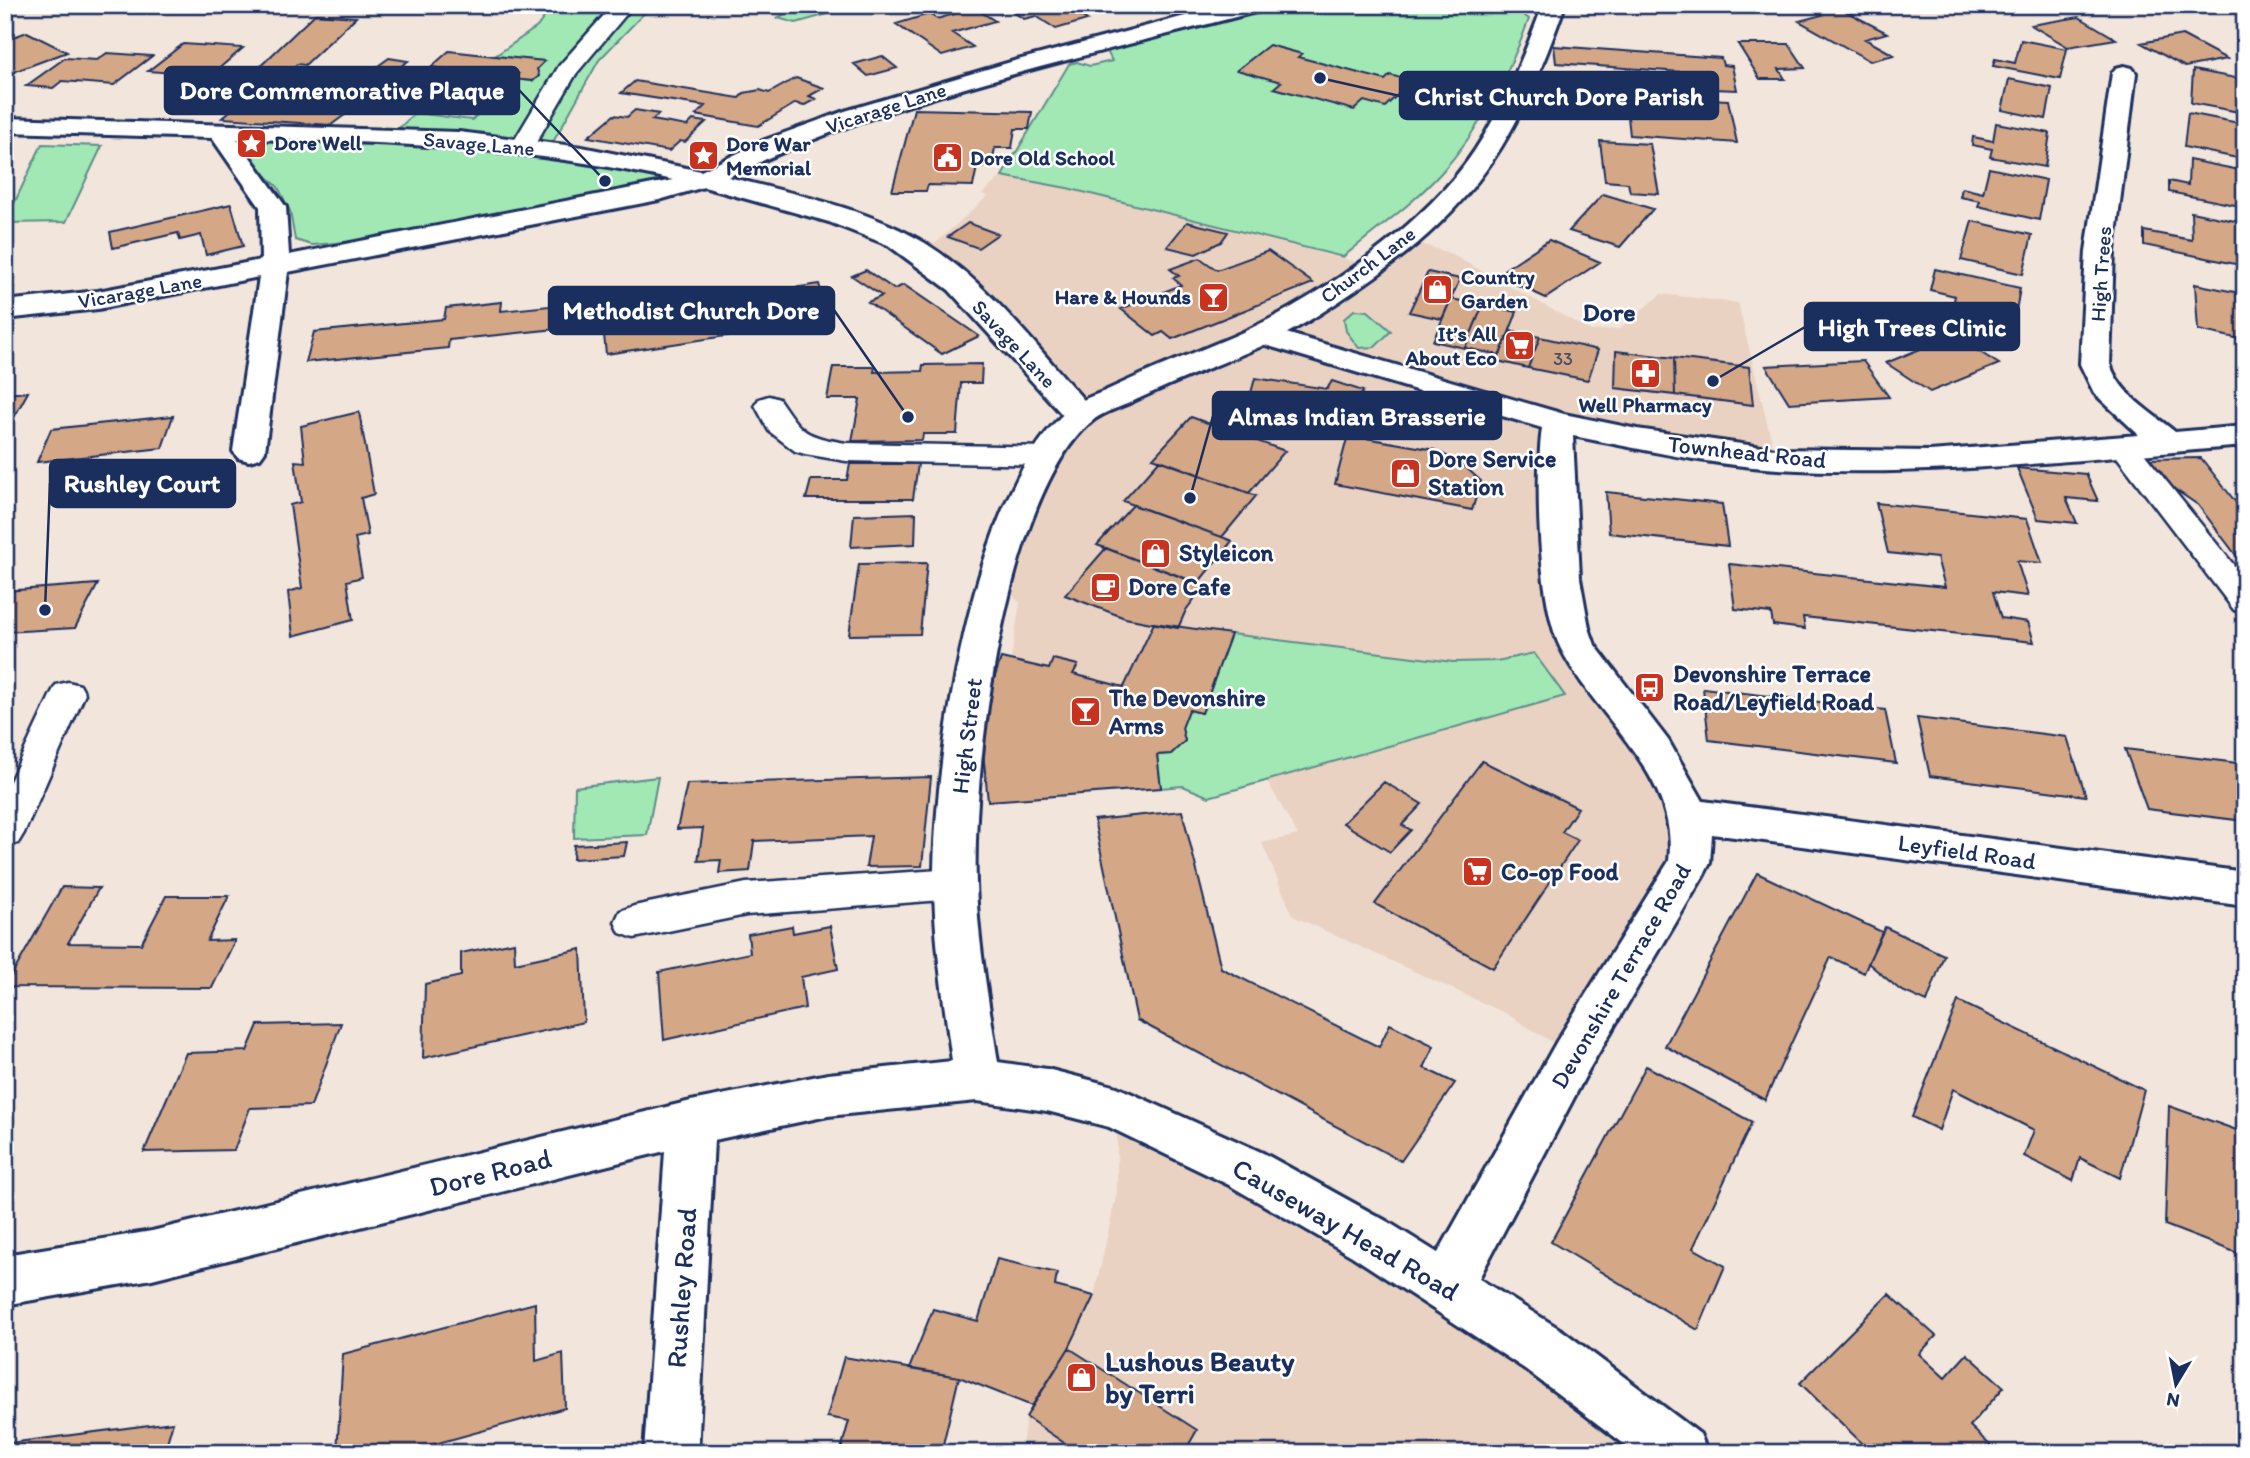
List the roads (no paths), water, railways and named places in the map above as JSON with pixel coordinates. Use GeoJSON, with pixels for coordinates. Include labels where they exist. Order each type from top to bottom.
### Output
{"type":"FeatureCollection","features":[{"type":"Feature","properties":{"kind":"street","name":"Vicarage Lane"},"geometry":{"type":"LineString","coordinates":[[5,310],[98,300],[659,192],[704,179],[774,145],[854,116],[1022,66],[1254,5]]}},
{"type":"Feature","properties":{"kind":"street","name":"Church Lane"},"geometry":{"type":"LineString","coordinates":[[1080,415],[1157,376],[1262,335],[1372,266],[1454,195],[1475,170],[1500,129],[1532,65],[1554,5]]}},
{"type":"Feature","properties":{"kind":"street","name":"High Trees"},"geometry":{"type":"LineString","coordinates":[[2124,73],[2100,251],[2096,376],[2108,391],[2169,443]]}},
{"type":"Feature","properties":{"kind":"street","name":"Savage Lane"},"geometry":{"type":"LineString","coordinates":[[5,125],[523,146],[615,160],[704,179],[842,216],[916,250],[971,297],[1080,415]]}},
{"type":"Feature","properties":{"kind":"street"},"geometry":{"type":"LineString","coordinates":[[221,132],[233,154],[259,184],[273,207],[275,266],[249,451]]}},
{"type":"Feature","properties":{"kind":"street","name":"Townhead Road"},"geometry":{"type":"LineString","coordinates":[[1262,335],[1559,423],[1743,456],[1826,462],[1930,461],[2245,436]]}},
{"type":"Feature","properties":{"kind":"street","name":"High Street"},"geometry":{"type":"LineString","coordinates":[[977,1080],[955,884],[961,764],[978,655],[1000,568],[1026,493],[1047,456],[1080,415]]}},
{"type":"Feature","properties":{"kind":"street","name":"Devonshire Terrace Road"},"geometry":{"type":"LineString","coordinates":[[1447,1287],[1573,1055],[1689,863],[1694,844],[1689,815],[1672,781],[1578,647],[1566,614],[1556,446],[1559,423]]}},
{"type":"Feature","properties":{"kind":"street","name":"Leyfield Road"},"geometry":{"type":"LineString","coordinates":[[1689,815],[2245,889]]}},
{"type":"Feature","properties":{"kind":"street","name":"Causeway Head Road"},"geometry":{"type":"LineString","coordinates":[[977,1080],[1047,1090],[1117,1108],[1184,1137],[1346,1225],[1447,1287],[1544,1350],[1681,1453]]}},
{"type":"Feature","properties":{"kind":"street","name":"Dore Road"},"geometry":{"type":"LineString","coordinates":[[5,1280],[152,1255],[691,1123],[828,1095],[977,1080]]}},
{"type":"Feature","properties":{"kind":"street","name":"Rushley Road"},"geometry":{"type":"LineString","coordinates":[[671,1453],[691,1123]]}},
{"type":"Feature","properties":{"kind":"lane"},"geometry":{"type":"LineString","coordinates":[[523,146],[566,71],[624,5]]}},
{"type":"Feature","properties":{"kind":"lane"},"geometry":{"type":"LineString","coordinates":[[769,405],[779,425],[805,444],[846,452],[1047,456]]}},
{"type":"Feature","properties":{"kind":"lane"},"geometry":{"type":"LineString","coordinates":[[2124,446],[2245,602]]}},
{"type":"Feature","properties":{"kind":"lane"},"geometry":{"type":"LineString","coordinates":[[5,833],[68,694]]}},
{"type":"Feature","properties":{"kind":"lane"},"geometry":{"type":"LineString","coordinates":[[634,922],[746,899],[955,884]]}},
{"type":"Feature","properties":{"kind":"place","name":"Christ Church Dore Parish"},"geometry":{"type":"Point","coordinates":[1320,78]}},
{"type":"Feature","properties":{"kind":"place","name":"Dore Well"},"geometry":{"type":"Point","coordinates":[251,143]}},
{"type":"Feature","properties":{"kind":"place","name":"Dore War Memorial"},"geometry":{"type":"Point","coordinates":[703,156]}},
{"type":"Feature","properties":{"kind":"place","name":"Dore Old School"},"geometry":{"type":"Point","coordinates":[947,158]}},
{"type":"Feature","properties":{"kind":"place","name":"Dore Commemorative Plaque"},"geometry":{"type":"Point","coordinates":[605,181]}},
{"type":"Feature","properties":{"kind":"place","name":"Country Garden"},"geometry":{"type":"Point","coordinates":[1438,289]}},
{"type":"Feature","properties":{"kind":"place","name":"Hare & Hounds"},"geometry":{"type":"Point","coordinates":[1214,297]}},
{"type":"Feature","properties":{"kind":"place","name":"It’s All About Eco"},"geometry":{"type":"Point","coordinates":[1520,346]}},
{"type":"Feature","properties":{"kind":"place","name":"Well Pharmacy"},"geometry":{"type":"Point","coordinates":[1645,373]}},
{"type":"Feature","properties":{"kind":"place","name":"High Trees Clinic"},"geometry":{"type":"Point","coordinates":[1713,381]}},
{"type":"Feature","properties":{"kind":"place","name":"Methodist Church Dore"},"geometry":{"type":"Point","coordinates":[908,417]}},
{"type":"Feature","properties":{"kind":"place","name":"Dore Service Station"},"geometry":{"type":"Point","coordinates":[1405,473]}},
{"type":"Feature","properties":{"kind":"place","name":"Almas Indian Brasserie"},"geometry":{"type":"Point","coordinates":[1190,498]}},
{"type":"Feature","properties":{"kind":"place","name":"Styleicon"},"geometry":{"type":"Point","coordinates":[1156,553]}},
{"type":"Feature","properties":{"kind":"place","name":"Dore Cafe"},"geometry":{"type":"Point","coordinates":[1105,587]}},
{"type":"Feature","properties":{"kind":"place","name":"Rushley Court"},"geometry":{"type":"Point","coordinates":[45,610]}},
{"type":"Feature","properties":{"kind":"place","name":"Devonshire Terrace Road/Leyfield Road"},"geometry":{"type":"Point","coordinates":[1650,688]}},
{"type":"Feature","properties":{"kind":"place","name":"The Devonshire Arms"},"geometry":{"type":"Point","coordinates":[1086,712]}},
{"type":"Feature","properties":{"kind":"place","name":"Co-op Food"},"geometry":{"type":"Point","coordinates":[1478,872]}},
{"type":"Feature","properties":{"kind":"place","name":"Lushous Beauty by Terri"},"geometry":{"type":"Point","coordinates":[1082,1377]}},
{"type":"Feature","properties":{"kind":"district","name":"Dore"},"geometry":{"type":"Point","coordinates":[1609,312]}}]}
